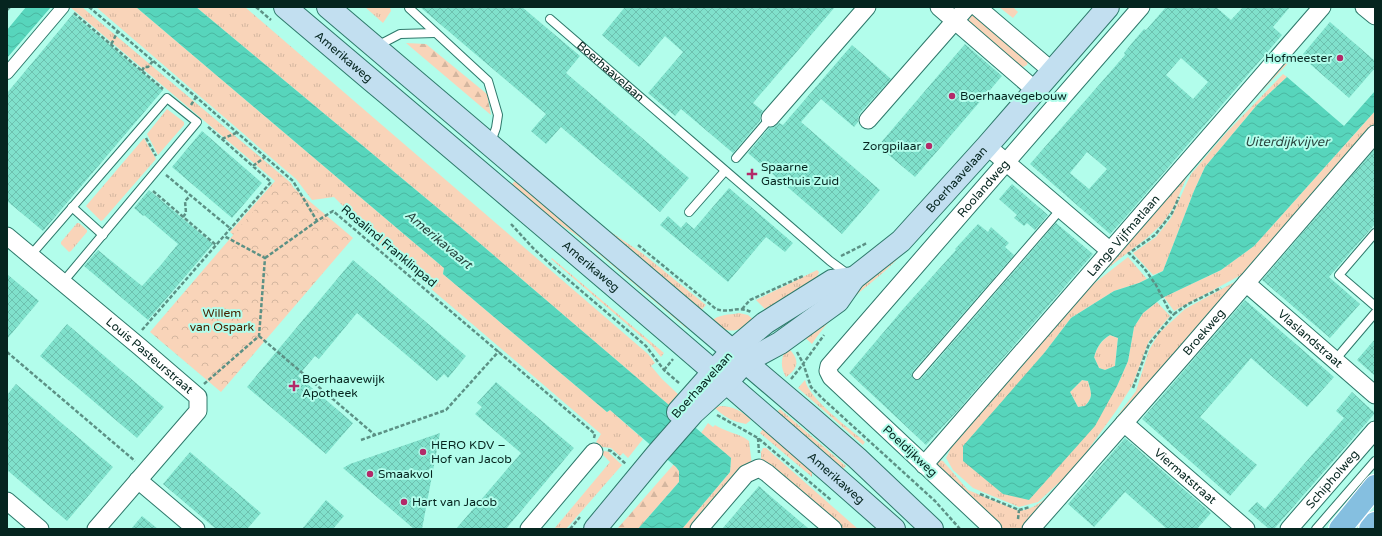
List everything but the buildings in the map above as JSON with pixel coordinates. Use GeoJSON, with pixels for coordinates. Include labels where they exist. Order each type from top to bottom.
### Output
{"type":"FeatureCollection","features":[{"type":"Feature","properties":{"kind":"main road"},"geometry":{"type":"LineString","coordinates":[[328,7],[857,458],[932,529]]}},
{"type":"Feature","properties":{"kind":"main road","name":"Boerhaavelaan"},"geometry":{"type":"LineString","coordinates":[[738,357],[780,343],[838,301],[854,278],[901,241],[987,146],[1108,7]]}},
{"type":"Feature","properties":{"kind":"main road","name":"Amerikaweg"},"geometry":{"type":"LineString","coordinates":[[280,15],[545,227],[894,529]]}},
{"type":"Feature","properties":{"kind":"main road","name":"Boerhaavelaan"},"geometry":{"type":"LineString","coordinates":[[579,529],[738,357],[749,336],[765,323],[832,281],[854,278]]}},
{"type":"Feature","properties":{"kind":"main road"},"geometry":{"type":"LineString","coordinates":[[778,390],[774,366],[775,357],[780,343]]}},
{"type":"Feature","properties":{"kind":"main road","name":"Boerhaavelaan"},"geometry":{"type":"LineString","coordinates":[[595,529],[653,450]]}},
{"type":"Feature","properties":{"kind":"main road"},"geometry":{"type":"LineString","coordinates":[[1340,529],[1375,486]]}},
{"type":"Feature","properties":{"kind":"main road"},"geometry":{"type":"LineString","coordinates":[[1370,529],[1375,523]]}},
{"type":"Feature","properties":{"kind":"street"},"geometry":{"type":"LineString","coordinates":[[768,120],[867,7]]}},
{"type":"Feature","properties":{"kind":"street"},"geometry":{"type":"LineString","coordinates":[[939,7],[1035,90]]}},
{"type":"Feature","properties":{"kind":"street"},"geometry":{"type":"LineString","coordinates":[[868,120],[967,7]]}},
{"type":"Feature","properties":{"kind":"street"},"geometry":{"type":"LineString","coordinates":[[977,7],[1052,71]]}},
{"type":"Feature","properties":{"kind":"street","name":"Roolandweg"},"geometry":{"type":"LineString","coordinates":[[828,371],[830,366],[1140,7]]}},
{"type":"Feature","properties":{"kind":"street","name":"Lange Vijfmatlaan"},"geometry":{"type":"LineString","coordinates":[[924,465],[1116,254],[1221,125],[1322,7]]}},
{"type":"Feature","properties":{"kind":"street"},"geometry":{"type":"LineString","coordinates":[[1364,7],[1375,16]]}},
{"type":"Feature","properties":{"kind":"street"},"geometry":{"type":"LineString","coordinates":[[7,73],[68,9]]}},
{"type":"Feature","properties":{"kind":"street","name":"Broekweg"},"geometry":{"type":"LineString","coordinates":[[1031,529],[1374,137]]}},
{"type":"Feature","properties":{"kind":"street"},"geometry":{"type":"LineString","coordinates":[[987,146],[1116,254]]}},
{"type":"Feature","properties":{"kind":"street","name":"Louis Pasteurstraat"},"geometry":{"type":"LineString","coordinates":[[7,236],[198,397],[198,411],[96,529]]}},
{"type":"Feature","properties":{"kind":"street","name":"Vlaslandstraat"},"geometry":{"type":"LineString","coordinates":[[1246,283],[1375,395]]}},
{"type":"Feature","properties":{"kind":"street","name":"Poeldijkweg"},"geometry":{"type":"LineString","coordinates":[[828,371],[831,377],[993,529]]}},
{"type":"Feature","properties":{"kind":"street","name":"Viermatstraat"},"geometry":{"type":"LineString","coordinates":[[1124,423],[1246,529]]}},
{"type":"Feature","properties":{"kind":"street","name":"Schipholweg"},"geometry":{"type":"LineString","coordinates":[[1289,529],[1375,430]]}},
{"type":"Feature","properties":{"kind":"street"},"geometry":{"type":"LineString","coordinates":[[529,529],[597,448]]}},
{"type":"Feature","properties":{"kind":"street"},"geometry":{"type":"LineString","coordinates":[[699,529],[746,474],[759,468],[767,473],[833,529]]}},
{"type":"Feature","properties":{"kind":"street"},"geometry":{"type":"LineString","coordinates":[[142,475],[196,529]]}},
{"type":"Feature","properties":{"kind":"street"},"geometry":{"type":"LineString","coordinates":[[7,501],[40,529]]}},
{"type":"Feature","properties":{"kind":"lane"},"geometry":{"type":"LineString","coordinates":[[410,7],[409,8],[435,34],[488,82],[498,115],[496,128],[490,145]]}},
{"type":"Feature","properties":{"kind":"lane","name":"Boerhaavelaan"},"geometry":{"type":"LineString","coordinates":[[550,20],[830,261],[854,278]]}},
{"type":"Feature","properties":{"kind":"lane"},"geometry":{"type":"LineString","coordinates":[[375,47],[400,34],[435,34]]}},
{"type":"Feature","properties":{"kind":"lane"},"geometry":{"type":"LineString","coordinates":[[30,256],[167,98],[197,122],[63,282]]}},
{"type":"Feature","properties":{"kind":"lane"},"geometry":{"type":"LineString","coordinates":[[736,158],[768,120]]}},
{"type":"Feature","properties":{"kind":"lane"},"geometry":{"type":"LineString","coordinates":[[689,212],[725,170]]}},
{"type":"Feature","properties":{"kind":"lane"},"geometry":{"type":"LineString","coordinates":[[72,207],[103,235]]}},
{"type":"Feature","properties":{"kind":"lane"},"geometry":{"type":"LineString","coordinates":[[917,375],[1061,209]]}},
{"type":"Feature","properties":{"kind":"lane"},"geometry":{"type":"LineString","coordinates":[[1375,233],[1339,275],[1375,306]]}},
{"type":"Feature","properties":{"kind":"lane"},"geometry":{"type":"LineString","coordinates":[[1335,360],[1375,313]]}},
{"type":"Feature","properties":{"kind":"lane","name":"Schipholweg"},"geometry":{"type":"LineString","coordinates":[[1316,529],[1375,461]]}},
{"type":"Feature","properties":{"kind":"path"},"geometry":{"type":"LineString","coordinates":[[7,10],[10,7]]}},
{"type":"Feature","properties":{"kind":"path"},"geometry":{"type":"LineString","coordinates":[[89,7],[293,181],[317,221],[265,258]]}},
{"type":"Feature","properties":{"kind":"path"},"geometry":{"type":"LineString","coordinates":[[256,7],[280,15]]}},
{"type":"Feature","properties":{"kind":"path"},"geometry":{"type":"LineString","coordinates":[[68,9],[165,90],[167,98]]}},
{"type":"Feature","properties":{"kind":"path"},"geometry":{"type":"LineString","coordinates":[[111,44],[113,42],[113,37],[118,31]]}},
{"type":"Feature","properties":{"kind":"path"},"geometry":{"type":"LineString","coordinates":[[142,71],[144,67],[148,67],[153,61]]}},
{"type":"Feature","properties":{"kind":"path"},"geometry":{"type":"LineString","coordinates":[[133,341],[271,182],[205,125],[197,122]]}},
{"type":"Feature","properties":{"kind":"path"},"geometry":{"type":"LineString","coordinates":[[141,128],[160,167],[231,229]]}},
{"type":"Feature","properties":{"kind":"path"},"geometry":{"type":"LineString","coordinates":[[222,140],[236,133]]}},
{"type":"Feature","properties":{"kind":"path"},"geometry":{"type":"LineString","coordinates":[[253,166],[265,157]]}},
{"type":"Feature","properties":{"kind":"path"},"geometry":{"type":"LineString","coordinates":[[145,184],[216,245]]}},
{"type":"Feature","properties":{"kind":"path"},"geometry":{"type":"LineString","coordinates":[[183,217],[186,213],[185,201],[191,195]]}},
{"type":"Feature","properties":{"kind":"path","name":"Rosalind Franklinpad"},"geometry":{"type":"LineString","coordinates":[[317,221],[333,211],[499,350],[595,434],[597,448]]}},
{"type":"Feature","properties":{"kind":"path"},"geometry":{"type":"LineString","coordinates":[[510,223],[551,265],[646,346],[664,370]]}},
{"type":"Feature","properties":{"kind":"path"},"geometry":{"type":"LineString","coordinates":[[224,236],[265,258]]}},
{"type":"Feature","properties":{"kind":"path"},"geometry":{"type":"LineString","coordinates":[[1116,254],[1129,253],[1144,268],[1156,285],[1170,312],[1174,314]]}},
{"type":"Feature","properties":{"kind":"path"},"geometry":{"type":"LineString","coordinates":[[193,393],[259,336],[265,258]]}},
{"type":"Feature","properties":{"kind":"path"},"geometry":{"type":"LineString","coordinates":[[1133,389],[1149,344],[1174,314],[1188,304],[1222,287]]}},
{"type":"Feature","properties":{"kind":"path"},"geometry":{"type":"LineString","coordinates":[[259,336],[375,435]]}},
{"type":"Feature","properties":{"kind":"path"},"geometry":{"type":"LineString","coordinates":[[361,440],[446,410],[499,350]]}},
{"type":"Feature","properties":{"kind":"path"},"geometry":{"type":"LineString","coordinates":[[7,352],[142,475]]}},
{"type":"Feature","properties":{"kind":"path"},"geometry":{"type":"LineString","coordinates":[[803,363],[811,387],[817,394],[935,501],[960,529]]}},
{"type":"Feature","properties":{"kind":"path"},"geometry":{"type":"LineString","coordinates":[[713,413],[758,438],[819,490]]}},
{"type":"Feature","properties":{"kind":"path"},"geometry":{"type":"LineString","coordinates":[[597,448],[611,451],[626,464]]}},
{"type":"Feature","properties":{"kind":"path"},"geometry":{"type":"LineString","coordinates":[[976,493],[1019,510],[1033,506]]}},
{"type":"Feature","properties":{"kind":"green space"},"geometry":{"type":"Polygon","coordinates":[[[70,7],[82,7],[291,183],[310,222],[241,242],[230,232],[275,181],[70,7]]]}},
{"type":"Feature","properties":{"kind":"green space"},"geometry":{"type":"Polygon","coordinates":[[[96,7],[136,7],[444,268],[443,274],[607,412],[610,410],[643,439],[628,458],[623,453],[620,456],[611,448],[602,447],[596,442],[601,434],[355,224],[357,220],[334,197],[312,200],[296,179],[96,7]]]}},
{"type":"Feature","properties":{"kind":"green space"},"geometry":{"type":"Polygon","coordinates":[[[196,7],[245,7],[648,354],[655,363],[651,366],[679,395],[671,407],[470,235],[196,7]]]}},
{"type":"Feature","properties":{"kind":"green space"},"geometry":{"type":"Polygon","coordinates":[[[365,7],[390,7],[391,11],[383,23],[365,7]]]}},
{"type":"Feature","properties":{"kind":"green space"},"geometry":{"type":"Polygon","coordinates":[[[999,7],[1013,7],[1018,12],[1013,18],[999,7]]]}},
{"type":"Feature","properties":{"kind":"green space"},"geometry":{"type":"Polygon","coordinates":[[[974,14],[1028,61],[1027,65],[1021,68],[968,23],[970,17],[974,14]]]}},
{"type":"Feature","properties":{"kind":"green space"},"geometry":{"type":"Polygon","coordinates":[[[406,43],[426,44],[487,94],[491,115],[406,43]]]}},
{"type":"Feature","properties":{"kind":"green space"},"geometry":{"type":"Polygon","coordinates":[[[1285,54],[1292,59],[1212,144],[1188,174],[1174,207],[1162,224],[1147,238],[1086,285],[1285,54]]]}},
{"type":"Feature","properties":{"kind":"green space"},"geometry":{"type":"Polygon","coordinates":[[[1283,74],[1287,77],[1257,105],[1205,167],[1194,191],[1163,271],[1153,275],[1133,253],[1156,237],[1171,218],[1191,174],[1226,133],[1283,74]]]}},
{"type":"Feature","properties":{"kind":"green space"},"geometry":{"type":"Polygon","coordinates":[[[167,109],[184,122],[184,125],[158,155],[147,134],[167,109]]]}},
{"type":"Feature","properties":{"kind":"green space"},"geometry":{"type":"Polygon","coordinates":[[[1375,111],[1375,123],[1243,274],[1174,311],[1164,297],[1221,270],[1254,246],[1375,111]]]}},
{"type":"Feature","properties":{"kind":"green space"},"geometry":{"type":"Polygon","coordinates":[[[144,138],[156,159],[101,221],[86,206],[144,138]]]}},
{"type":"Feature","properties":{"kind":"green space"},"geometry":{"type":"Polygon","coordinates":[[[504,142],[596,222],[642,253],[706,305],[699,313],[508,151],[504,142]]]}},
{"type":"Feature","properties":{"kind":"green space","name":"Willem van Ospark"},"geometry":{"type":"Polygon","coordinates":[[[282,178],[353,238],[221,392],[150,332],[282,178]]]}},
{"type":"Feature","properties":{"kind":"green space"},"geometry":{"type":"Polygon","coordinates":[[[518,178],[690,324],[686,328],[579,237],[536,208],[510,186],[518,178]]]}},
{"type":"Feature","properties":{"kind":"green space"},"geometry":{"type":"Polygon","coordinates":[[[950,203],[902,255],[828,322],[812,344],[800,333],[876,275],[950,203]]]}},
{"type":"Feature","properties":{"kind":"green space"},"geometry":{"type":"Polygon","coordinates":[[[77,223],[87,230],[87,232],[69,252],[61,244],[61,242],[77,223]]]}},
{"type":"Feature","properties":{"kind":"green space"},"geometry":{"type":"Polygon","coordinates":[[[1128,257],[1147,279],[1114,291],[1071,318],[1045,352],[1003,494],[1117,386],[1128,361],[1134,327],[1143,313],[1157,302],[1170,316],[1149,341],[1132,386],[1116,411],[1075,468],[1038,502],[1019,507],[973,488],[953,470],[946,458],[953,444],[1087,289],[1128,257]]]}},
{"type":"Feature","properties":{"kind":"green space"},"geometry":{"type":"Polygon","coordinates":[[[552,258],[664,353],[661,357],[652,346],[551,259],[552,258]]]}},
{"type":"Feature","properties":{"kind":"green space"},"geometry":{"type":"Polygon","coordinates":[[[817,270],[819,272],[816,280],[767,311],[756,300],[817,270]]]}},
{"type":"Feature","properties":{"kind":"green space"},"geometry":{"type":"Polygon","coordinates":[[[1240,279],[1082,463],[1136,391],[1149,350],[1159,333],[1185,309],[1240,279]]]}},
{"type":"Feature","properties":{"kind":"green space"},"geometry":{"type":"Polygon","coordinates":[[[739,313],[748,315],[755,321],[738,330],[723,329],[710,322],[720,316],[739,313]]]}},
{"type":"Feature","properties":{"kind":"green space"},"geometry":{"type":"Polygon","coordinates":[[[1110,335],[1118,338],[1115,366],[1105,370],[1099,368],[1094,357],[1100,344],[1110,335]]]}},
{"type":"Feature","properties":{"kind":"green space"},"geometry":{"type":"Polygon","coordinates":[[[786,348],[788,348],[795,356],[796,367],[786,377],[782,362],[786,348]]]}},
{"type":"Feature","properties":{"kind":"green space"},"geometry":{"type":"Polygon","coordinates":[[[805,380],[808,388],[814,396],[830,413],[865,442],[863,445],[798,388],[805,380]]]}},
{"type":"Feature","properties":{"kind":"green space"},"geometry":{"type":"Polygon","coordinates":[[[1082,380],[1088,381],[1091,397],[1085,406],[1078,407],[1070,392],[1082,380]]]}},
{"type":"Feature","properties":{"kind":"green space"},"geometry":{"type":"Polygon","coordinates":[[[720,406],[737,410],[751,420],[746,424],[737,422],[722,414],[715,408],[720,406]]]}},
{"type":"Feature","properties":{"kind":"green space"},"geometry":{"type":"Polygon","coordinates":[[[780,409],[846,466],[843,469],[776,413],[780,409]]]}},
{"type":"Feature","properties":{"kind":"green space"},"geometry":{"type":"Polygon","coordinates":[[[708,423],[713,427],[715,425],[749,441],[752,465],[693,529],[682,529],[730,472],[731,458],[701,433],[708,423]]]}},
{"type":"Feature","properties":{"kind":"green space"},"geometry":{"type":"Polygon","coordinates":[[[763,429],[812,471],[812,477],[760,433],[763,429]]]}},
{"type":"Feature","properties":{"kind":"green space"},"geometry":{"type":"Polygon","coordinates":[[[763,448],[766,448],[858,529],[839,529],[761,463],[761,452],[763,448]]]}},
{"type":"Feature","properties":{"kind":"green space"},"geometry":{"type":"Polygon","coordinates":[[[604,451],[610,452],[609,453],[622,465],[566,529],[554,529],[610,462],[602,454],[604,451]]]}},
{"type":"Feature","properties":{"kind":"green space"},"geometry":{"type":"Polygon","coordinates":[[[937,459],[943,461],[968,490],[1019,511],[1036,505],[1059,487],[1025,529],[1001,529],[943,475],[937,468],[937,459]]]}},
{"type":"Feature","properties":{"kind":"green space"},"geometry":{"type":"Polygon","coordinates":[[[674,464],[679,471],[679,482],[638,529],[617,529],[674,464]]]}},
{"type":"Feature","properties":{"kind":"water"},"geometry":{"type":"Polygon","coordinates":[[[26,7],[51,7],[7,58],[7,30],[26,7]]]}},
{"type":"Feature","properties":{"kind":"water","name":"Amerikavaart"},"geometry":{"type":"Polygon","coordinates":[[[136,7],[196,7],[470,235],[731,458],[730,472],[682,529],[638,529],[679,482],[679,471],[676,467],[610,410],[607,412],[443,274],[444,268],[136,7]]]}},
{"type":"Feature","properties":{"kind":"water","name":"Uiterdijkvijver"},"geometry":{"type":"Polygon","coordinates":[[[1287,77],[1344,126],[1375,91],[1375,111],[1254,246],[1221,270],[1162,298],[1143,313],[1134,327],[1128,361],[1117,386],[1095,426],[1029,500],[1003,494],[963,461],[963,446],[1045,352],[1071,318],[1114,291],[1139,283],[1163,271],[1194,191],[1205,167],[1257,105],[1287,77]],[[1110,335],[1100,344],[1094,357],[1099,368],[1105,370],[1115,366],[1118,338],[1110,335]],[[1082,380],[1070,392],[1078,407],[1085,406],[1091,397],[1088,381],[1082,380]]]}},
{"type":"Feature","properties":{"kind":"place","name":"Hofmeester"},"geometry":{"type":"Point","coordinates":[1340,58]}},
{"type":"Feature","properties":{"kind":"place","name":"Boerhaavegebouw"},"geometry":{"type":"Point","coordinates":[952,96]}},
{"type":"Feature","properties":{"kind":"place","name":"Zorgpilaar"},"geometry":{"type":"Point","coordinates":[929,146]}},
{"type":"Feature","properties":{"kind":"place","name":"Spaarne Gasthuis Zuid"},"geometry":{"type":"Point","coordinates":[752,174]}},
{"type":"Feature","properties":{"kind":"place","name":"Boerhaavewijk Apotheek"},"geometry":{"type":"Point","coordinates":[294,386]}},
{"type":"Feature","properties":{"kind":"place","name":"HERO KDV – Hof van Jacob"},"geometry":{"type":"Point","coordinates":[423,452]}},
{"type":"Feature","properties":{"kind":"place","name":"Smaakvol"},"geometry":{"type":"Point","coordinates":[370,474]}},
{"type":"Feature","properties":{"kind":"place","name":"Hart van Jacob"},"geometry":{"type":"Point","coordinates":[404,502]}}]}
